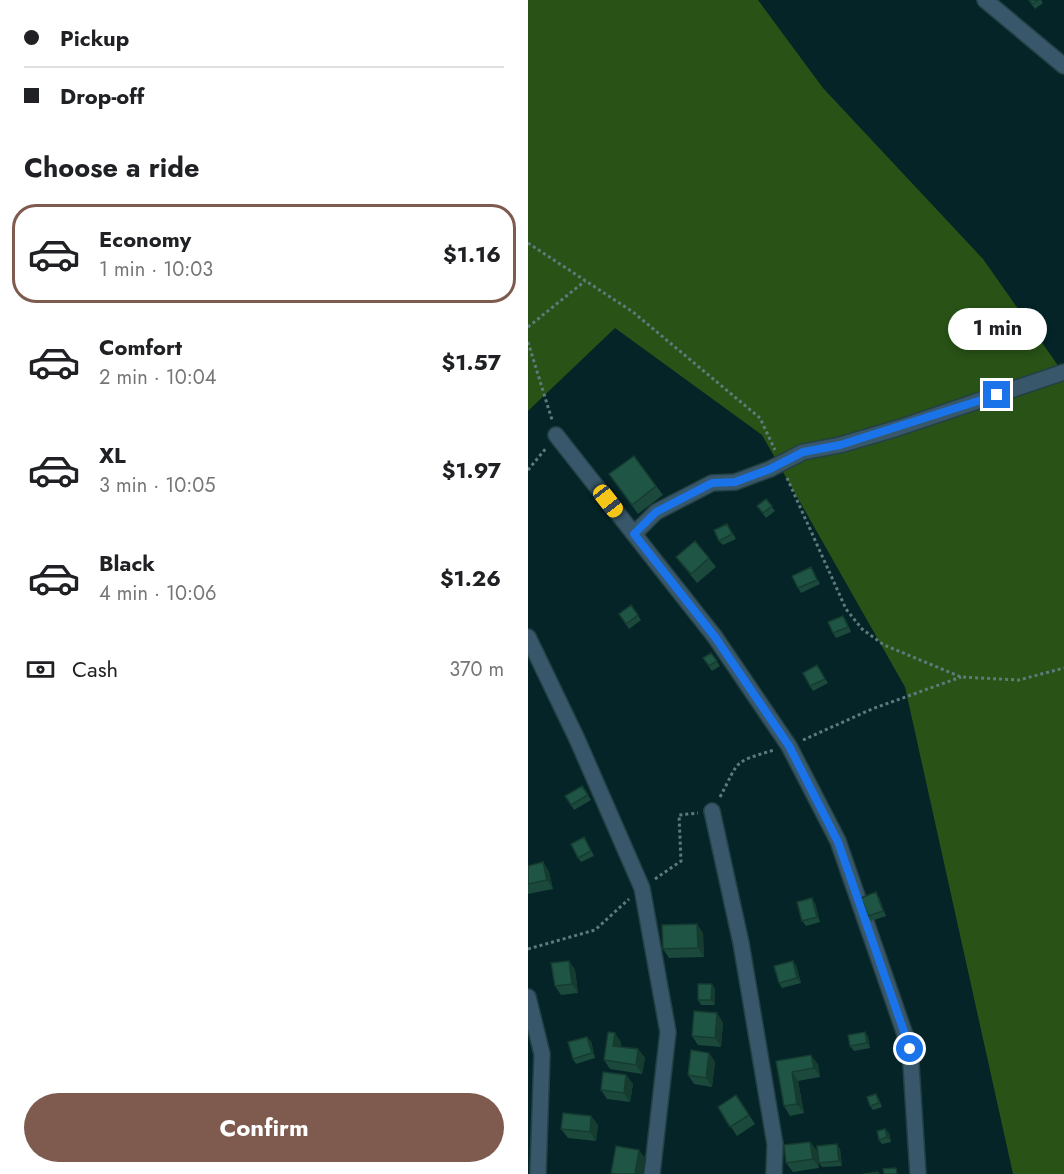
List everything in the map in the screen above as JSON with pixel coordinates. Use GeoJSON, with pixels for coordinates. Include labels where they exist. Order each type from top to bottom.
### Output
{"type":"FeatureCollection","features":[{"type":"Feature","properties":{"kind":"street"},"geometry":{"type":"LineString","coordinates":[[985,0],[1064,66]]}},
{"type":"Feature","properties":{"kind":"street"},"geometry":{"type":"LineString","coordinates":[[634,534],[656,512],[704,486],[735,482],[803,452],[840,445],[898,428],[1064,372]]}},
{"type":"Feature","properties":{"kind":"street"},"geometry":{"type":"LineString","coordinates":[[556,435],[715,637],[789,746],[838,842],[910,1049],[918,1174]]}},
{"type":"Feature","properties":{"kind":"street"},"geometry":{"type":"LineString","coordinates":[[528,637],[578,739],[642,888],[668,1032],[652,1174]]}},
{"type":"Feature","properties":{"kind":"street"},"geometry":{"type":"LineString","coordinates":[[712,811],[741,943],[775,1144],[774,1174]]}},
{"type":"Feature","properties":{"kind":"street"},"geometry":{"type":"LineString","coordinates":[[528,997],[542,1054],[538,1174]]}},
{"type":"Feature","properties":{"kind":"path"},"geometry":{"type":"LineString","coordinates":[[528,243],[633,312],[760,418],[852,619],[884,645],[961,677],[1018,680],[1064,668]]}},
{"type":"Feature","properties":{"kind":"path"},"geometry":{"type":"LineString","coordinates":[[528,327],[585,281]]}},
{"type":"Feature","properties":{"kind":"path"},"geometry":{"type":"LineString","coordinates":[[528,342],[556,435],[528,470]]}},
{"type":"Feature","properties":{"kind":"path"},"geometry":{"type":"LineString","coordinates":[[789,746],[872,708],[961,677]]}},
{"type":"Feature","properties":{"kind":"path"},"geometry":{"type":"LineString","coordinates":[[528,949],[595,930],[642,888]]}},
{"type":"Feature","properties":{"kind":"green space"},"geometry":{"type":"Polygon","coordinates":[[[528,0],[758,0],[823,88],[983,259],[1064,374],[1064,1174],[1013,1174],[905,687],[762,435],[615,328],[528,411],[528,0]]]}},
{"type":"Feature","properties":{"kind":"building"},"geometry":{"type":"Polygon","coordinates":[[[634,456],[656,486],[632,505],[609,474],[634,456]]]}},
{"type":"Feature","properties":{"kind":"building"},"geometry":{"type":"Polygon","coordinates":[[[766,499],[772,506],[763,513],[757,506],[766,499]]]}},
{"type":"Feature","properties":{"kind":"building"},"geometry":{"type":"Polygon","coordinates":[[[727,524],[732,534],[719,541],[714,530],[727,524]]]}},
{"type":"Feature","properties":{"kind":"building"},"geometry":{"type":"Polygon","coordinates":[[[695,541],[709,558],[691,574],[676,557],[695,541]]]}},
{"type":"Feature","properties":{"kind":"building"},"geometry":{"type":"Polygon","coordinates":[[[811,567],[817,580],[798,588],[792,576],[811,567]]]}},
{"type":"Feature","properties":{"kind":"building"},"geometry":{"type":"Polygon","coordinates":[[[631,605],[638,615],[626,624],[619,614],[631,605]]]}},
{"type":"Feature","properties":{"kind":"building"},"geometry":{"type":"Polygon","coordinates":[[[843,616],[848,627],[833,633],[828,622],[843,616]]]}},
{"type":"Feature","properties":{"kind":"building"},"geometry":{"type":"Polygon","coordinates":[[[711,653],[717,661],[709,666],[703,658],[711,653]]]}},
{"type":"Feature","properties":{"kind":"building"},"geometry":{"type":"Polygon","coordinates":[[[817,665],[825,679],[810,686],[803,673],[817,665]]]}},
{"type":"Feature","properties":{"kind":"building"},"geometry":{"type":"Polygon","coordinates":[[[582,786],[588,795],[571,805],[565,796],[582,786]]]}},
{"type":"Feature","properties":{"kind":"building"},"geometry":{"type":"Polygon","coordinates":[[[584,837],[591,851],[578,858],[571,844],[584,837]]]}},
{"type":"Feature","properties":{"kind":"building"},"geometry":{"type":"Polygon","coordinates":[[[543,862],[547,880],[528,884],[528,866],[543,862]]]}},
{"type":"Feature","properties":{"kind":"building"},"geometry":{"type":"Polygon","coordinates":[[[876,892],[883,911],[868,916],[861,898],[876,892]]]}},
{"type":"Feature","properties":{"kind":"building"},"geometry":{"type":"Polygon","coordinates":[[[812,898],[817,917],[802,921],[797,902],[812,898]]]}},
{"type":"Feature","properties":{"kind":"building"},"geometry":{"type":"Polygon","coordinates":[[[697,924],[698,948],[663,949],[662,925],[697,924]]]}},
{"type":"Feature","properties":{"kind":"building"},"geometry":{"type":"Polygon","coordinates":[[[569,961],[572,984],[555,986],[551,963],[569,961]]]}},
{"type":"Feature","properties":{"kind":"building"},"geometry":{"type":"Polygon","coordinates":[[[793,961],[797,978],[779,983],[774,966],[793,961]]]}},
{"type":"Feature","properties":{"kind":"building"},"geometry":{"type":"Polygon","coordinates":[[[698,984],[712,984],[711,1000],[698,1000],[698,984]]]}},
{"type":"Feature","properties":{"kind":"building"},"geometry":{"type":"Polygon","coordinates":[[[694,1011],[717,1013],[715,1038],[692,1036],[694,1011]]]}},
{"type":"Feature","properties":{"kind":"building"},"geometry":{"type":"Polygon","coordinates":[[[608,1032],[615,1033],[613,1046],[638,1049],[636,1065],[604,1060],[608,1032]]]}},
{"type":"Feature","properties":{"kind":"building"},"geometry":{"type":"Polygon","coordinates":[[[865,1032],[867,1043],[850,1046],[848,1035],[865,1032]]]}},
{"type":"Feature","properties":{"kind":"building"},"geometry":{"type":"Polygon","coordinates":[[[587,1037],[592,1053],[573,1059],[568,1042],[587,1037]]]}},
{"type":"Feature","properties":{"kind":"building"},"geometry":{"type":"Polygon","coordinates":[[[691,1050],[709,1053],[706,1078],[688,1075],[691,1050]]]}},
{"type":"Feature","properties":{"kind":"building"},"geometry":{"type":"Polygon","coordinates":[[[811,1055],[814,1068],[792,1072],[797,1104],[784,1106],[776,1061],[811,1055]]]}},
{"type":"Feature","properties":{"kind":"building"},"geometry":{"type":"Polygon","coordinates":[[[603,1072],[626,1075],[624,1093],[601,1090],[603,1072]]]}},
{"type":"Feature","properties":{"kind":"building"},"geometry":{"type":"Polygon","coordinates":[[[876,1094],[879,1103],[870,1106],[867,1097],[876,1094]]]}},
{"type":"Feature","properties":{"kind":"building"},"geometry":{"type":"Polygon","coordinates":[[[736,1095],[749,1115],[730,1127],[718,1107],[736,1095]]]}},
{"type":"Feature","properties":{"kind":"building"},"geometry":{"type":"Polygon","coordinates":[[[563,1113],[591,1116],[590,1132],[561,1129],[563,1113]]]}},
{"type":"Feature","properties":{"kind":"building"},"geometry":{"type":"Polygon","coordinates":[[[885,1129],[887,1137],[879,1140],[877,1131],[885,1129]]]}},
{"type":"Feature","properties":{"kind":"building"},"geometry":{"type":"Polygon","coordinates":[[[810,1142],[813,1159],[786,1163],[784,1145],[810,1142]]]}},
{"type":"Feature","properties":{"kind":"building"},"geometry":{"type":"Polygon","coordinates":[[[837,1144],[839,1161],[819,1163],[817,1146],[837,1144]]]}},
{"type":"Feature","properties":{"kind":"building"},"geometry":{"type":"Polygon","coordinates":[[[616,1146],[639,1150],[635,1174],[611,1173],[616,1146]]]}},
{"type":"Feature","properties":{"kind":"building"},"geometry":{"type":"Polygon","coordinates":[[[896,1168],[897,1174],[884,1174],[883,1169],[896,1168]]]}},
{"type":"Feature","properties":{"kind":"route"},"geometry":{"type":"LineString","coordinates":[[910,1049],[838,842],[789,746],[715,637],[634,534],[656,512],[704,486],[712,483],[735,482],[770,469],[803,452],[840,445],[898,428],[997,395]]}}]}
